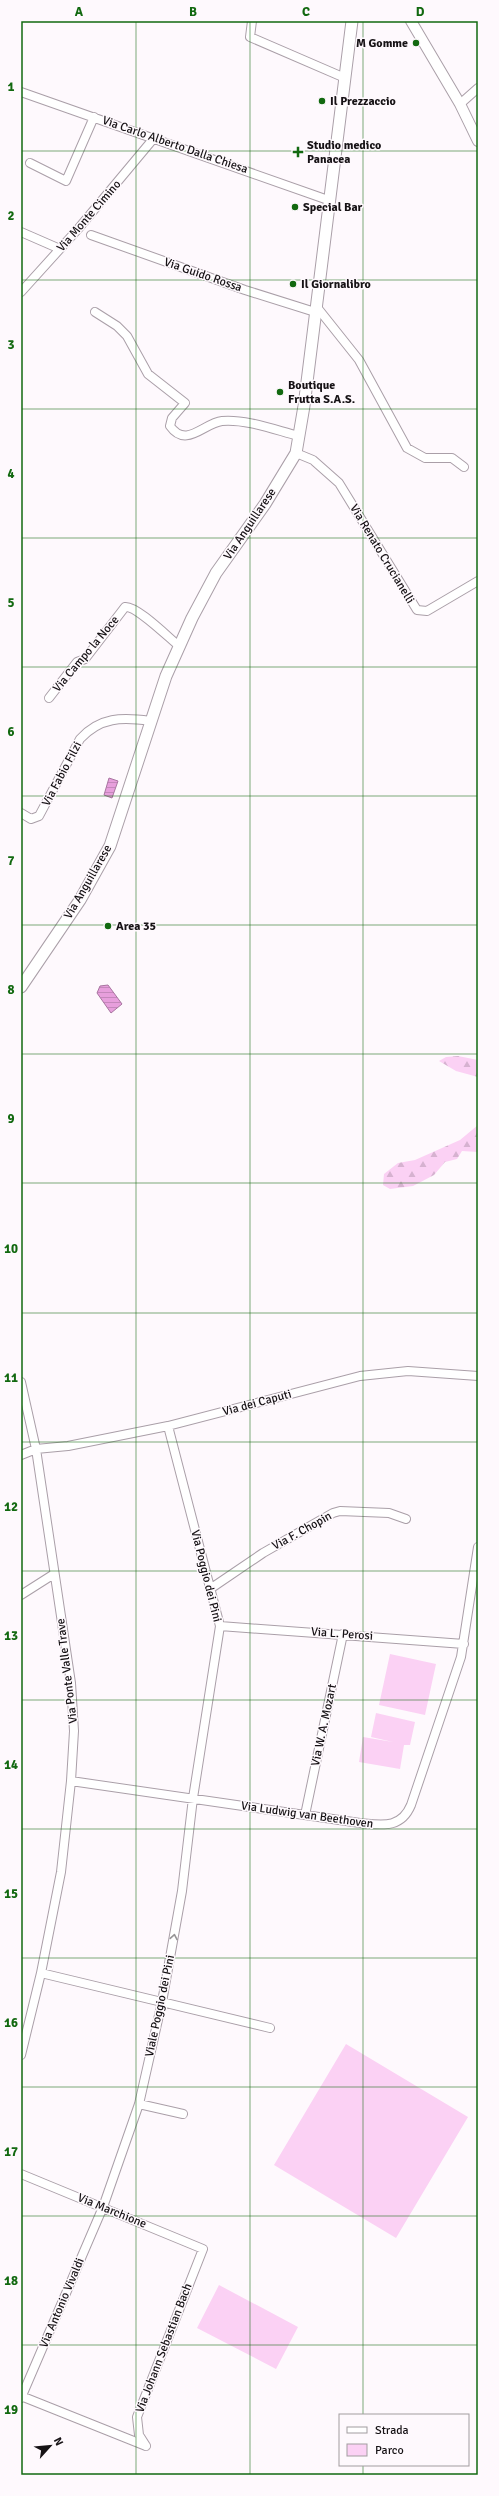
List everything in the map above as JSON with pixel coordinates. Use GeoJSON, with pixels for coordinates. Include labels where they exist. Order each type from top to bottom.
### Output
{"type":"FeatureCollection","features":[{"type":"Feature","properties":{"kind":"main road","name":"Via Anguillarese"},"geometry":{"type":"LineString","coordinates":[[21,987],[80,900],[110,846],[150,721],[179,646],[216,573],[265,504],[296,453],[316,309],[328,200],[352,21]]}},
{"type":"Feature","properties":{"kind":"street"},"geometry":{"type":"LineString","coordinates":[[252,21],[250,37],[345,78]]}},
{"type":"Feature","properties":{"kind":"street"},"geometry":{"type":"LineString","coordinates":[[411,21],[460,104],[478,141]]}},
{"type":"Feature","properties":{"kind":"street"},"geometry":{"type":"LineString","coordinates":[[460,104],[478,88]]}},
{"type":"Feature","properties":{"kind":"street","name":"Via Carlo Alberto Dalla Chiesa"},"geometry":{"type":"LineString","coordinates":[[21,92],[328,200]]}},
{"type":"Feature","properties":{"kind":"street"},"geometry":{"type":"LineString","coordinates":[[30,163],[66,181],[94,117]]}},
{"type":"Feature","properties":{"kind":"street","name":"Via Monte Cimino"},"geometry":{"type":"LineString","coordinates":[[21,292],[60,249],[154,138]]}},
{"type":"Feature","properties":{"kind":"street"},"geometry":{"type":"LineString","coordinates":[[21,232],[60,249]]}},
{"type":"Feature","properties":{"kind":"street","name":"Via Guido Rossa"},"geometry":{"type":"LineString","coordinates":[[91,235],[245,290],[316,309]]}},
{"type":"Feature","properties":{"kind":"street"},"geometry":{"type":"LineString","coordinates":[[316,309],[359,360],[407,448],[425,458],[452,458],[464,467]]}},
{"type":"Feature","properties":{"kind":"street"},"geometry":{"type":"LineString","coordinates":[[95,312],[117,326],[127,336],[148,374],[185,403],[172,418],[170,426],[183,435],[196,435],[210,424],[223,421],[261,426],[299,436]]}},
{"type":"Feature","properties":{"kind":"street","name":"Via Renato Crucianelli"},"geometry":{"type":"LineString","coordinates":[[296,453],[313,460],[339,482],[417,610],[423,612],[433,608],[478,581]]}},
{"type":"Feature","properties":{"kind":"street","name":"Via Campo la Noce"},"geometry":{"type":"LineString","coordinates":[[49,698],[77,662],[85,659],[126,607],[130,607],[142,615],[179,646]]}},
{"type":"Feature","properties":{"kind":"street","name":"Via Fabio Filzi"},"geometry":{"type":"LineString","coordinates":[[21,814],[31,819],[39,816],[80,739],[89,729],[100,723],[114,719],[128,718],[150,721]]}},
{"type":"Feature","properties":{"kind":"street","name":"Via dei Caputi"},"geometry":{"type":"LineString","coordinates":[[21,1455],[36,1449],[68,1446],[168,1426],[360,1376],[408,1371],[478,1376]]}},
{"type":"Feature","properties":{"kind":"street","name":"Via Ponte Valle Trave"},"geometry":{"type":"LineString","coordinates":[[21,1382],[36,1449],[71,1683],[74,1731],[71,1781],[61,1872],[41,1973],[21,2054]]}},
{"type":"Feature","properties":{"kind":"street","name":"Via Poggio dei Pini"},"geometry":{"type":"LineString","coordinates":[[168,1426],[220,1626],[193,1798]]}},
{"type":"Feature","properties":{"kind":"street","name":"Via F. Chopin"},"geometry":{"type":"LineString","coordinates":[[210,1589],[263,1553],[333,1513],[340,1511],[389,1513],[406,1519]]}},
{"type":"Feature","properties":{"kind":"street","name":"Via Ludwig van Beethoven"},"geometry":{"type":"LineString","coordinates":[[71,1781],[380,1825],[395,1823],[403,1818],[411,1805],[461,1657],[478,1547]]}},
{"type":"Feature","properties":{"kind":"street"},"geometry":{"type":"LineString","coordinates":[[21,1594],[54,1574]]}},
{"type":"Feature","properties":{"kind":"street","name":"Via L. Perosi"},"geometry":{"type":"LineString","coordinates":[[220,1626],[464,1644]]}},
{"type":"Feature","properties":{"kind":"street","name":"Via W. A. Mozart"},"geometry":{"type":"LineString","coordinates":[[305,1815],[343,1634]]}},
{"type":"Feature","properties":{"kind":"street","name":"Viale Poggio dei Pini"},"geometry":{"type":"LineString","coordinates":[[103,2207],[139,2104],[162,2002],[182,1891],[193,1798]]}},
{"type":"Feature","properties":{"kind":"street"},"geometry":{"type":"LineString","coordinates":[[41,1973],[270,2028]]}},
{"type":"Feature","properties":{"kind":"street"},"geometry":{"type":"LineString","coordinates":[[139,2104],[183,2114]]}},
{"type":"Feature","properties":{"kind":"street","name":"Via Marchione"},"geometry":{"type":"LineString","coordinates":[[21,2174],[203,2248]]}},
{"type":"Feature","properties":{"kind":"street","name":"Via Antonio Vivaldi"},"geometry":{"type":"LineString","coordinates":[[21,2397],[103,2207]]}},
{"type":"Feature","properties":{"kind":"street","name":"Via Johann Sebastian Bach"},"geometry":{"type":"LineString","coordinates":[[21,2397],[146,2446],[139,2435],[137,2417],[203,2248]]}},
{"type":"Feature","properties":{"kind":"green space"},"geometry":{"type":"Polygon","coordinates":[[[458,1056],[478,1060],[478,1077],[456,1071],[439,1061],[446,1057],[458,1056]]]}},
{"type":"Feature","properties":{"kind":"green space"},"geometry":{"type":"Polygon","coordinates":[[[478,1125],[478,1152],[462,1151],[457,1159],[445,1162],[434,1175],[413,1186],[390,1189],[383,1185],[384,1174],[398,1163],[415,1160],[460,1140],[478,1125]]]}},
{"type":"Feature","properties":{"kind":"green space"},"geometry":{"type":"Polygon","coordinates":[[[390,1654],[436,1664],[425,1715],[379,1705],[390,1654]]]}},
{"type":"Feature","properties":{"kind":"green space"},"geometry":{"type":"Polygon","coordinates":[[[376,1713],[415,1722],[410,1745],[404,1745],[400,1769],[359,1762],[363,1737],[393,1742],[371,1737],[376,1713]]]}},
{"type":"Feature","properties":{"kind":"green space"},"geometry":{"type":"Polygon","coordinates":[[[346,2044],[468,2117],[396,2238],[274,2165],[346,2044]]]}},
{"type":"Feature","properties":{"kind":"green space"},"geometry":{"type":"Polygon","coordinates":[[[219,2285],[298,2327],[276,2369],[197,2328],[219,2285]]]}},
{"type":"Feature","properties":{"kind":"shaded area"},"geometry":{"type":"Polygon","coordinates":[[[109,778],[118,781],[112,798],[104,795],[109,778]]]}},
{"type":"Feature","properties":{"kind":"shaded area"},"geometry":{"type":"Polygon","coordinates":[[[108,985],[122,1004],[111,1013],[97,993],[100,986],[108,985]]]}},
{"type":"Feature","properties":{"kind":"place","name":"M Gomme"},"geometry":{"type":"Point","coordinates":[416,43]}},
{"type":"Feature","properties":{"kind":"place","name":"Il Prezzaccio"},"geometry":{"type":"Point","coordinates":[322,101]}},
{"type":"Feature","properties":{"kind":"place","name":"Studio medico Panacea"},"geometry":{"type":"Point","coordinates":[298,152]}},
{"type":"Feature","properties":{"kind":"place","name":"Special Bar"},"geometry":{"type":"Point","coordinates":[295,207]}},
{"type":"Feature","properties":{"kind":"place","name":"Il Giornalibro"},"geometry":{"type":"Point","coordinates":[293,284]}},
{"type":"Feature","properties":{"kind":"place","name":"Boutique Frutta S.A.S."},"geometry":{"type":"Point","coordinates":[280,392]}},
{"type":"Feature","properties":{"kind":"place","name":"Area 35"},"geometry":{"type":"Point","coordinates":[108,926]}}]}
